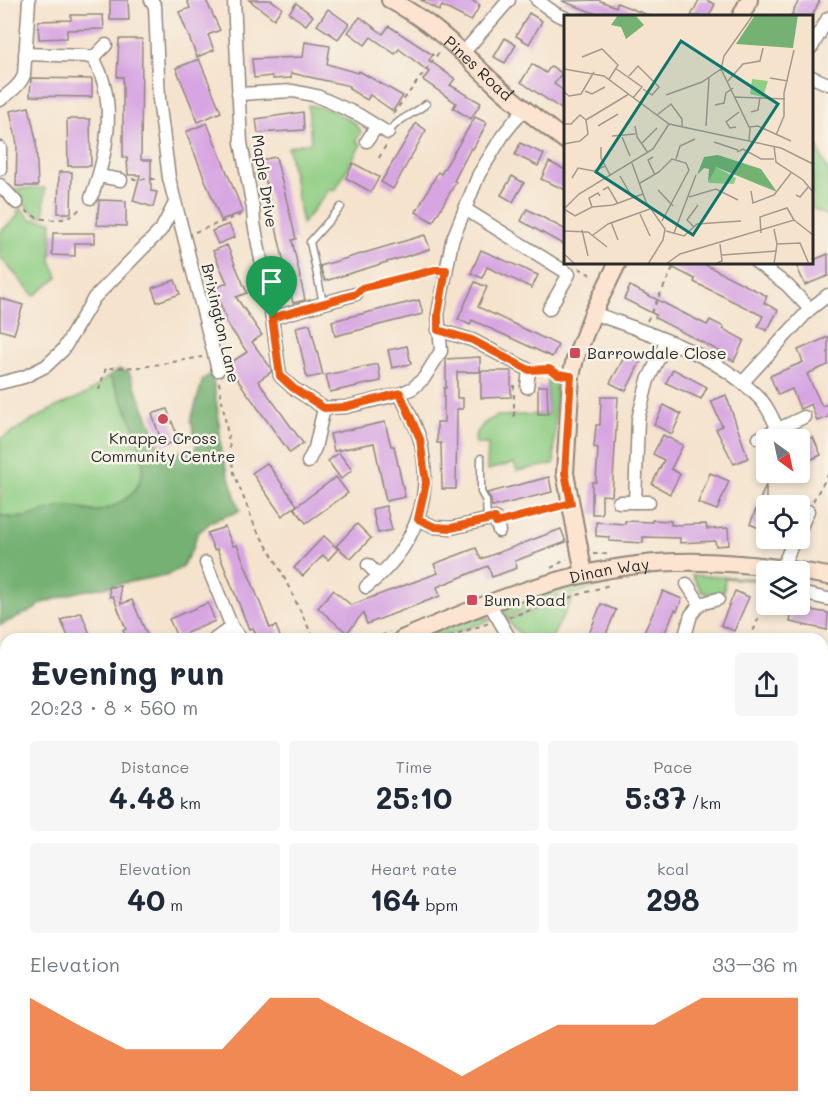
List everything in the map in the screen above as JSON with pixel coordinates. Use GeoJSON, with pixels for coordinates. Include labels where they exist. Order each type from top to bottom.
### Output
{"type":"FeatureCollection","features":[{"type":"Feature","properties":{"kind":"street"},"geometry":{"type":"LineString","coordinates":[[0,100],[22,80],[29,0]]}},
{"type":"Feature","properties":{"kind":"street","name":"Brixington Lane"},"geometry":{"type":"LineString","coordinates":[[151,0],[155,6],[159,99],[168,178],[218,370]]}},
{"type":"Feature","properties":{"kind":"street","name":"Maple Drive"},"geometry":{"type":"LineString","coordinates":[[234,0],[241,143],[280,376],[293,388],[324,408]]}},
{"type":"Feature","properties":{"kind":"street","name":"Pines Road"},"geometry":{"type":"LineString","coordinates":[[390,0],[414,13],[464,52],[494,83],[564,139]]}},
{"type":"Feature","properties":{"kind":"street"},"geometry":{"type":"LineString","coordinates":[[464,52],[509,0]]}},
{"type":"Feature","properties":{"kind":"street"},"geometry":{"type":"LineString","coordinates":[[537,0],[564,17]]}},
{"type":"Feature","properties":{"kind":"street"},"geometry":{"type":"LineString","coordinates":[[742,15],[749,0]]}},
{"type":"Feature","properties":{"kind":"street"},"geometry":{"type":"LineString","coordinates":[[813,45],[828,18]]}},
{"type":"Feature","properties":{"kind":"street"},"geometry":{"type":"LineString","coordinates":[[93,58],[106,45]]}},
{"type":"Feature","properties":{"kind":"street"},"geometry":{"type":"LineString","coordinates":[[26,54],[75,55],[93,58]]}},
{"type":"Feature","properties":{"kind":"street"},"geometry":{"type":"LineString","coordinates":[[91,198],[106,148],[107,118],[102,79],[93,58]]}},
{"type":"Feature","properties":{"kind":"street"},"geometry":{"type":"LineString","coordinates":[[813,77],[828,84]]}},
{"type":"Feature","properties":{"kind":"street"},"geometry":{"type":"LineString","coordinates":[[238,94],[293,92],[317,96],[359,115],[381,130],[367,141]]}},
{"type":"Feature","properties":{"kind":"street"},"geometry":{"type":"LineString","coordinates":[[308,462],[315,448],[324,408],[346,407],[413,388],[424,378],[441,351],[438,314],[452,241],[479,174],[502,135],[524,109]]}},
{"type":"Feature","properties":{"kind":"street"},"geometry":{"type":"LineString","coordinates":[[0,148],[0,169]]}},
{"type":"Feature","properties":{"kind":"street"},"geometry":{"type":"LineString","coordinates":[[99,176],[121,180]]}},
{"type":"Feature","properties":{"kind":"street"},"geometry":{"type":"LineString","coordinates":[[0,184],[17,203]]}},
{"type":"Feature","properties":{"kind":"street"},"geometry":{"type":"LineString","coordinates":[[0,383],[24,377],[46,366],[63,350],[94,298],[161,230],[174,205]]}},
{"type":"Feature","properties":{"kind":"street"},"geometry":{"type":"LineString","coordinates":[[465,209],[569,274],[549,309]]}},
{"type":"Feature","properties":{"kind":"street"},"geometry":{"type":"LineString","coordinates":[[584,574],[565,473],[571,376],[575,359],[593,313],[617,264]]}},
{"type":"Feature","properties":{"kind":"street"},"geometry":{"type":"LineString","coordinates":[[759,264],[787,285],[810,309]]}},
{"type":"Feature","properties":{"kind":"street"},"geometry":{"type":"LineString","coordinates":[[272,318],[356,294]]}},
{"type":"Feature","properties":{"kind":"street"},"geometry":{"type":"LineString","coordinates":[[743,382],[810,309],[828,295]]}},
{"type":"Feature","properties":{"kind":"street"},"geometry":{"type":"LineString","coordinates":[[593,313],[667,341],[699,356],[743,382],[764,403],[778,429],[804,417]]}},
{"type":"Feature","properties":{"kind":"street"},"geometry":{"type":"LineString","coordinates":[[438,330],[472,340],[523,367],[527,387]]}},
{"type":"Feature","properties":{"kind":"street"},"geometry":{"type":"LineString","coordinates":[[635,502],[638,418],[642,396],[667,341]]}},
{"type":"Feature","properties":{"kind":"street"},"geometry":{"type":"LineString","coordinates":[[366,587],[379,576],[402,549],[418,519],[426,483],[420,439],[400,393]]}},
{"type":"Feature","properties":{"kind":"street"},"geometry":{"type":"LineString","coordinates":[[619,502],[649,502]]}},
{"type":"Feature","properties":{"kind":"street"},"geometry":{"type":"LineString","coordinates":[[418,519],[435,527],[451,528],[494,524]]}},
{"type":"Feature","properties":{"kind":"street","name":"Dinan Way"},"geometry":{"type":"LineString","coordinates":[[416,633],[540,585],[584,574],[638,564],[690,562],[756,566]]}},
{"type":"Feature","properties":{"kind":"street"},"geometry":{"type":"LineString","coordinates":[[206,563],[232,627],[237,633]]}},
{"type":"Feature","properties":{"kind":"street"},"geometry":{"type":"LineString","coordinates":[[368,565],[379,576]]}},
{"type":"Feature","properties":{"kind":"street","name":"Dinan Way"},"geometry":{"type":"LineString","coordinates":[[810,573],[828,576]]}},
{"type":"Feature","properties":{"kind":"street"},"geometry":{"type":"LineString","coordinates":[[687,584],[699,604]]}},
{"type":"Feature","properties":{"kind":"street"},"geometry":{"type":"LineString","coordinates":[[810,595],[828,599]]}},
{"type":"Feature","properties":{"kind":"street"},"geometry":{"type":"LineString","coordinates":[[686,633],[691,615],[699,604],[718,599]]}},
{"type":"Feature","properties":{"kind":"street"},"geometry":{"type":"LineString","coordinates":[[489,603],[506,633]]}},
{"type":"Feature","properties":{"kind":"street"},"geometry":{"type":"LineString","coordinates":[[224,633],[232,627]]}},
{"type":"Feature","properties":{"kind":"lane"},"geometry":{"type":"LineString","coordinates":[[381,130],[392,128],[407,115],[416,112],[426,104]]}},
{"type":"Feature","properties":{"kind":"lane"},"geometry":{"type":"LineString","coordinates":[[323,303],[310,242],[341,207]]}},
{"type":"Feature","properties":{"kind":"lane"},"geometry":{"type":"LineString","coordinates":[[481,458],[481,492],[494,524]]}},
{"type":"Feature","properties":{"kind":"path"},"geometry":{"type":"LineString","coordinates":[[379,158],[389,141],[381,130],[449,40]]}},
{"type":"Feature","properties":{"kind":"path"},"geometry":{"type":"LineString","coordinates":[[121,180],[168,178]]}},
{"type":"Feature","properties":{"kind":"path"},"geometry":{"type":"LineString","coordinates":[[17,203],[34,217],[63,219],[73,215],[91,198]]}},
{"type":"Feature","properties":{"kind":"path"},"geometry":{"type":"LineString","coordinates":[[184,237],[253,208]]}},
{"type":"Feature","properties":{"kind":"path"},"geometry":{"type":"LineString","coordinates":[[642,332],[675,264]]}},
{"type":"Feature","properties":{"kind":"path"},"geometry":{"type":"LineString","coordinates":[[578,267],[592,276]]}},
{"type":"Feature","properties":{"kind":"path"},"geometry":{"type":"LineString","coordinates":[[356,294],[362,288],[435,270],[446,270]]}},
{"type":"Feature","properties":{"kind":"path"},"geometry":{"type":"LineString","coordinates":[[99,390],[106,368],[142,367],[214,356]]}},
{"type":"Feature","properties":{"kind":"path"},"geometry":{"type":"LineString","coordinates":[[514,421],[513,389],[523,367],[549,369],[558,374],[571,376]]}},
{"type":"Feature","properties":{"kind":"path","name":"Brixington Lane"},"geometry":{"type":"LineString","coordinates":[[218,370],[234,473],[255,527],[277,563],[311,633]]}},
{"type":"Feature","properties":{"kind":"path"},"geometry":{"type":"LineString","coordinates":[[810,507],[828,475]]}},
{"type":"Feature","properties":{"kind":"path"},"geometry":{"type":"LineString","coordinates":[[823,484],[828,487]]}},
{"type":"Feature","properties":{"kind":"path"},"geometry":{"type":"LineString","coordinates":[[494,524],[571,503]]}},
{"type":"Feature","properties":{"kind":"path"},"geometry":{"type":"LineString","coordinates":[[459,633],[612,584]]}},
{"type":"Feature","properties":{"kind":"path"},"geometry":{"type":"LineString","coordinates":[[752,633],[760,615]]}},
{"type":"Feature","properties":{"kind":"green space"},"geometry":{"type":"Polygon","coordinates":[[[308,105],[330,110],[346,117],[361,132],[356,141],[361,144],[335,191],[330,189],[302,224],[288,147],[311,142],[308,105]]]}},
{"type":"Feature","properties":{"kind":"green space"},"geometry":{"type":"Polygon","coordinates":[[[813,136],[828,171],[828,217],[813,209],[813,136]]]}},
{"type":"Feature","properties":{"kind":"green space"},"geometry":{"type":"Polygon","coordinates":[[[45,188],[44,216],[37,216],[12,192],[16,189],[45,188]]]}},
{"type":"Feature","properties":{"kind":"green space"},"geometry":{"type":"Polygon","coordinates":[[[21,208],[31,219],[52,221],[51,260],[58,277],[34,296],[0,257],[0,232],[19,215],[17,212],[21,208]]]}},
{"type":"Feature","properties":{"kind":"green space"},"geometry":{"type":"Polygon","coordinates":[[[119,369],[129,372],[164,455],[197,448],[191,420],[203,379],[212,374],[219,419],[221,453],[240,511],[212,521],[197,534],[193,548],[181,568],[167,575],[77,592],[40,604],[35,609],[0,625],[0,515],[23,517],[63,507],[92,511],[103,510],[120,503],[132,494],[139,483],[143,470],[140,443],[124,403],[109,376],[119,369]]]}},
{"type":"Feature","properties":{"kind":"green space"},"geometry":{"type":"Polygon","coordinates":[[[550,373],[556,375],[554,464],[517,471],[514,463],[487,470],[488,444],[476,444],[475,436],[484,423],[497,416],[548,414],[547,386],[550,373]]]}},
{"type":"Feature","properties":{"kind":"green space"},"geometry":{"type":"Polygon","coordinates":[[[109,376],[140,443],[142,470],[139,482],[132,493],[120,503],[99,511],[75,508],[14,518],[0,515],[0,439],[54,408],[88,393],[109,376]]]}},
{"type":"Feature","properties":{"kind":"green space"},"geometry":{"type":"Polygon","coordinates":[[[692,575],[756,579],[756,581],[725,578],[724,592],[710,594],[702,592],[692,575]]]}},
{"type":"Feature","properties":{"kind":"green space"},"geometry":{"type":"Polygon","coordinates":[[[610,576],[610,583],[563,597],[560,586],[610,576]]]}},
{"type":"Feature","properties":{"kind":"green space"},"geometry":{"type":"Polygon","coordinates":[[[556,587],[559,599],[504,617],[504,611],[512,601],[556,587]]]}},
{"type":"Feature","properties":{"kind":"green space"},"geometry":{"type":"Polygon","coordinates":[[[573,598],[554,633],[519,633],[507,619],[573,598]]]}},
{"type":"Feature","properties":{"kind":"green space"},"geometry":{"type":"Polygon","coordinates":[[[480,615],[491,620],[453,633],[433,633],[480,615]]]}},
{"type":"Feature","properties":{"kind":"building"},"geometry":{"type":"Polygon","coordinates":[[[110,0],[128,0],[129,20],[110,20],[110,0]]]}},
{"type":"Feature","properties":{"kind":"building"},"geometry":{"type":"Polygon","coordinates":[[[187,0],[206,0],[220,30],[208,35],[214,50],[197,57],[179,12],[190,8],[187,0]]]}},
{"type":"Feature","properties":{"kind":"building"},"geometry":{"type":"Polygon","coordinates":[[[249,0],[271,0],[282,8],[274,19],[249,0]]]}},
{"type":"Feature","properties":{"kind":"building"},"geometry":{"type":"Polygon","coordinates":[[[421,0],[471,0],[480,5],[471,21],[442,6],[439,11],[421,0]]]}},
{"type":"Feature","properties":{"kind":"building"},"geometry":{"type":"Polygon","coordinates":[[[598,0],[616,7],[617,3],[647,15],[599,15],[562,1],[598,0]]]}},
{"type":"Feature","properties":{"kind":"building"},"geometry":{"type":"Polygon","coordinates":[[[699,0],[715,4],[710,15],[692,15],[699,0]]]}},
{"type":"Feature","properties":{"kind":"building"},"geometry":{"type":"Polygon","coordinates":[[[799,0],[820,0],[812,15],[792,15],[799,0]]]}},
{"type":"Feature","properties":{"kind":"building"},"geometry":{"type":"Polygon","coordinates":[[[296,3],[313,16],[306,25],[289,13],[296,3]]]}},
{"type":"Feature","properties":{"kind":"building"},"geometry":{"type":"Polygon","coordinates":[[[328,9],[349,24],[338,39],[317,25],[328,9]]]}},
{"type":"Feature","properties":{"kind":"building"},"geometry":{"type":"Polygon","coordinates":[[[529,13],[542,21],[529,44],[516,36],[529,13]]]}},
{"type":"Feature","properties":{"kind":"building"},"geometry":{"type":"Polygon","coordinates":[[[71,15],[103,15],[104,29],[67,30],[67,38],[39,39],[38,21],[71,20],[71,15]]]}},
{"type":"Feature","properties":{"kind":"building"},"geometry":{"type":"Polygon","coordinates":[[[360,17],[383,34],[389,26],[433,55],[429,60],[455,79],[450,85],[481,103],[471,119],[453,108],[456,103],[423,80],[429,72],[399,49],[395,54],[371,37],[365,45],[348,32],[360,17]]]}},
{"type":"Feature","properties":{"kind":"building"},"geometry":{"type":"Polygon","coordinates":[[[505,38],[516,45],[505,63],[494,57],[505,38]]]}},
{"type":"Feature","properties":{"kind":"building"},"geometry":{"type":"Polygon","coordinates":[[[119,39],[142,39],[141,160],[151,160],[151,191],[157,192],[153,207],[133,201],[140,175],[128,175],[127,158],[123,158],[123,77],[117,77],[119,39]]]}},
{"type":"Feature","properties":{"kind":"building"},"geometry":{"type":"Polygon","coordinates":[[[305,42],[330,46],[327,64],[358,73],[359,71],[403,96],[393,111],[370,95],[367,100],[349,89],[350,86],[291,73],[291,78],[273,79],[272,76],[254,78],[252,59],[303,57],[305,42]]]}},
{"type":"Feature","properties":{"kind":"building"},"geometry":{"type":"Polygon","coordinates":[[[199,59],[221,112],[198,122],[176,68],[199,59]]]}},
{"type":"Feature","properties":{"kind":"building"},"geometry":{"type":"Polygon","coordinates":[[[532,64],[546,73],[551,66],[562,73],[554,84],[564,91],[564,111],[521,82],[532,64]]]}},
{"type":"Feature","properties":{"kind":"building"},"geometry":{"type":"Polygon","coordinates":[[[31,78],[92,79],[92,97],[30,96],[31,78]]]}},
{"type":"Feature","properties":{"kind":"building"},"geometry":{"type":"Polygon","coordinates":[[[29,107],[36,140],[38,186],[16,186],[17,144],[10,111],[29,107]]]}},
{"type":"Feature","properties":{"kind":"building"},"geometry":{"type":"Polygon","coordinates":[[[303,112],[304,130],[258,133],[256,119],[303,112]]]}},
{"type":"Feature","properties":{"kind":"building"},"geometry":{"type":"Polygon","coordinates":[[[475,117],[487,123],[473,149],[471,148],[454,181],[456,182],[433,222],[416,212],[438,172],[441,174],[475,117]]]}},
{"type":"Feature","properties":{"kind":"building"},"geometry":{"type":"Polygon","coordinates":[[[67,119],[90,119],[91,166],[68,166],[67,119]]]}},
{"type":"Feature","properties":{"kind":"building"},"geometry":{"type":"Polygon","coordinates":[[[207,123],[243,212],[221,220],[186,132],[207,123]]]}},
{"type":"Feature","properties":{"kind":"building"},"geometry":{"type":"Polygon","coordinates":[[[416,123],[426,130],[393,189],[381,182],[416,123]]]}},
{"type":"Feature","properties":{"kind":"building"},"geometry":{"type":"Polygon","coordinates":[[[520,143],[544,154],[538,166],[515,155],[520,143]]]}},
{"type":"Feature","properties":{"kind":"building"},"geometry":{"type":"Polygon","coordinates":[[[276,157],[296,239],[292,240],[305,300],[293,303],[261,160],[276,157]]]}},
{"type":"Feature","properties":{"kind":"building"},"geometry":{"type":"Polygon","coordinates":[[[549,162],[564,169],[564,189],[541,179],[549,162]]]}},
{"type":"Feature","properties":{"kind":"building"},"geometry":{"type":"Polygon","coordinates":[[[353,163],[379,177],[371,192],[346,178],[353,163]]]}},
{"type":"Feature","properties":{"kind":"building"},"geometry":{"type":"Polygon","coordinates":[[[59,172],[72,172],[71,213],[58,213],[59,172]]]}},
{"type":"Feature","properties":{"kind":"building"},"geometry":{"type":"Polygon","coordinates":[[[512,176],[524,183],[513,202],[501,195],[512,176]]]}},
{"type":"Feature","properties":{"kind":"building"},"geometry":{"type":"Polygon","coordinates":[[[99,200],[126,201],[126,226],[97,225],[99,200]]]}},
{"type":"Feature","properties":{"kind":"building"},"geometry":{"type":"Polygon","coordinates":[[[527,209],[564,229],[564,245],[521,221],[527,209]]]}},
{"type":"Feature","properties":{"kind":"building"},"geometry":{"type":"Polygon","coordinates":[[[229,224],[235,237],[218,244],[212,231],[229,224]]]}},
{"type":"Feature","properties":{"kind":"building"},"geometry":{"type":"Polygon","coordinates":[[[53,233],[95,233],[95,243],[75,243],[75,256],[52,255],[53,233]]]}},
{"type":"Feature","properties":{"kind":"building"},"geometry":{"type":"Polygon","coordinates":[[[425,235],[430,249],[325,281],[320,266],[425,235]]]}},
{"type":"Feature","properties":{"kind":"building"},"geometry":{"type":"Polygon","coordinates":[[[227,245],[247,293],[236,297],[262,335],[252,342],[271,368],[271,372],[258,381],[303,443],[290,453],[227,365],[247,352],[224,319],[226,318],[214,289],[227,283],[213,251],[227,245]]]}},
{"type":"Feature","properties":{"kind":"building"},"geometry":{"type":"Polygon","coordinates":[[[481,250],[538,275],[532,288],[487,267],[482,278],[471,273],[481,250]]]}},
{"type":"Feature","properties":{"kind":"building"},"geometry":{"type":"Polygon","coordinates":[[[828,254],[828,276],[805,285],[797,267],[813,264],[813,260],[828,254]]]}},
{"type":"Feature","properties":{"kind":"building"},"geometry":{"type":"Polygon","coordinates":[[[666,264],[704,264],[767,296],[764,303],[778,310],[767,331],[758,326],[763,316],[694,282],[695,279],[666,264]]]}},
{"type":"Feature","properties":{"kind":"building"},"geometry":{"type":"Polygon","coordinates":[[[175,280],[180,294],[157,302],[152,288],[175,280]]]}},
{"type":"Feature","properties":{"kind":"building"},"geometry":{"type":"Polygon","coordinates":[[[475,282],[487,287],[478,307],[558,345],[552,357],[472,320],[470,325],[458,319],[475,282]]]}},
{"type":"Feature","properties":{"kind":"building"},"geometry":{"type":"Polygon","coordinates":[[[630,286],[707,325],[710,320],[744,340],[734,361],[624,299],[630,286]]]}},
{"type":"Feature","properties":{"kind":"building"},"geometry":{"type":"Polygon","coordinates":[[[0,298],[23,305],[14,334],[0,330],[0,298]]]}},
{"type":"Feature","properties":{"kind":"building"},"geometry":{"type":"Polygon","coordinates":[[[419,300],[423,314],[335,336],[332,321],[419,300]]]}},
{"type":"Feature","properties":{"kind":"building"},"geometry":{"type":"Polygon","coordinates":[[[310,324],[323,375],[307,378],[296,327],[310,324]]]}},
{"type":"Feature","properties":{"kind":"building"},"geometry":{"type":"Polygon","coordinates":[[[828,337],[828,365],[807,374],[822,406],[828,404],[828,417],[817,421],[811,404],[800,409],[792,389],[778,395],[770,376],[803,362],[798,350],[828,337]]]}},
{"type":"Feature","properties":{"kind":"building"},"geometry":{"type":"Polygon","coordinates":[[[407,346],[411,364],[392,368],[388,350],[407,346]]]}},
{"type":"Feature","properties":{"kind":"building"},"geometry":{"type":"Polygon","coordinates":[[[629,349],[643,356],[626,391],[610,383],[629,349]]]}},
{"type":"Feature","properties":{"kind":"building"},"geometry":{"type":"Polygon","coordinates":[[[480,357],[480,372],[457,372],[457,398],[463,398],[463,409],[457,409],[456,489],[442,489],[441,443],[437,443],[437,422],[444,422],[446,359],[480,357]]]}},
{"type":"Feature","properties":{"kind":"building"},"geometry":{"type":"Polygon","coordinates":[[[378,364],[381,381],[330,392],[326,375],[378,364]]]}},
{"type":"Feature","properties":{"kind":"building"},"geometry":{"type":"Polygon","coordinates":[[[673,369],[707,387],[701,399],[666,383],[673,369]]]}},
{"type":"Feature","properties":{"kind":"building"},"geometry":{"type":"Polygon","coordinates":[[[481,371],[511,371],[511,397],[481,398],[481,371]]]}},
{"type":"Feature","properties":{"kind":"building"},"geometry":{"type":"Polygon","coordinates":[[[538,386],[547,386],[548,414],[538,414],[538,386]]]}},
{"type":"Feature","properties":{"kind":"building"},"geometry":{"type":"Polygon","coordinates":[[[726,395],[748,458],[734,464],[716,429],[722,426],[711,401],[726,395]]]}},
{"type":"Feature","properties":{"kind":"building"},"geometry":{"type":"Polygon","coordinates":[[[601,397],[618,397],[612,496],[602,495],[602,514],[592,514],[592,482],[596,482],[598,448],[594,447],[596,425],[600,425],[601,397]]]}},
{"type":"Feature","properties":{"kind":"building"},"geometry":{"type":"Polygon","coordinates":[[[664,405],[681,414],[672,434],[654,425],[664,405]]]}},
{"type":"Feature","properties":{"kind":"building"},"geometry":{"type":"Polygon","coordinates":[[[167,409],[179,440],[163,446],[152,414],[167,409]]]}},
{"type":"Feature","properties":{"kind":"building"},"geometry":{"type":"Polygon","coordinates":[[[385,422],[391,446],[394,446],[405,497],[386,501],[374,443],[334,451],[330,434],[385,422]]]}},
{"type":"Feature","properties":{"kind":"building"},"geometry":{"type":"Polygon","coordinates":[[[663,435],[683,445],[671,469],[680,474],[670,494],[652,484],[664,460],[653,454],[663,435]]]}},
{"type":"Feature","properties":{"kind":"building"},"geometry":{"type":"Polygon","coordinates":[[[813,437],[821,455],[810,460],[810,438],[813,437]]]}},
{"type":"Feature","properties":{"kind":"building"},"geometry":{"type":"Polygon","coordinates":[[[339,453],[352,470],[341,479],[328,461],[339,453]]]}},
{"type":"Feature","properties":{"kind":"building"},"geometry":{"type":"Polygon","coordinates":[[[267,463],[297,505],[282,516],[252,473],[267,463]]]}},
{"type":"Feature","properties":{"kind":"building"},"geometry":{"type":"Polygon","coordinates":[[[710,473],[729,481],[717,510],[698,503],[710,473]]]}},
{"type":"Feature","properties":{"kind":"building"},"geometry":{"type":"Polygon","coordinates":[[[336,477],[348,493],[306,523],[294,508],[336,477]]]}},
{"type":"Feature","properties":{"kind":"building"},"geometry":{"type":"Polygon","coordinates":[[[549,477],[552,492],[492,507],[487,493],[549,477]]]}},
{"type":"Feature","properties":{"kind":"building"},"geometry":{"type":"Polygon","coordinates":[[[386,506],[392,530],[378,533],[372,509],[386,506]]]}},
{"type":"Feature","properties":{"kind":"building"},"geometry":{"type":"Polygon","coordinates":[[[756,509],[756,527],[750,524],[756,509]]]}},
{"type":"Feature","properties":{"kind":"building"},"geometry":{"type":"Polygon","coordinates":[[[652,520],[671,521],[671,525],[706,524],[707,529],[728,528],[729,545],[716,546],[715,541],[680,543],[680,538],[643,537],[643,543],[609,541],[609,537],[596,536],[596,522],[625,524],[625,521],[652,522],[652,520]]]}},
{"type":"Feature","properties":{"kind":"building"},"geometry":{"type":"Polygon","coordinates":[[[357,524],[371,538],[351,559],[336,546],[357,524]]]}},
{"type":"Feature","properties":{"kind":"building"},"geometry":{"type":"Polygon","coordinates":[[[225,527],[233,546],[237,545],[270,628],[276,626],[279,633],[255,633],[253,628],[249,629],[217,549],[214,550],[207,533],[225,527]]]}},
{"type":"Feature","properties":{"kind":"building"},"geometry":{"type":"Polygon","coordinates":[[[561,529],[566,542],[515,561],[517,568],[492,577],[488,566],[437,587],[440,596],[367,624],[363,613],[347,633],[318,608],[333,590],[351,605],[438,573],[434,564],[476,548],[481,559],[561,529]]]}},
{"type":"Feature","properties":{"kind":"building"},"geometry":{"type":"Polygon","coordinates":[[[324,536],[338,549],[328,560],[323,555],[303,576],[294,568],[324,536]]]}},
{"type":"Feature","properties":{"kind":"building"},"geometry":{"type":"Polygon","coordinates":[[[120,586],[121,604],[132,600],[146,633],[124,633],[123,630],[126,629],[113,596],[110,597],[109,587],[120,586]]]}},
{"type":"Feature","properties":{"kind":"building"},"geometry":{"type":"Polygon","coordinates":[[[663,591],[682,599],[665,633],[644,633],[663,591]]]}},
{"type":"Feature","properties":{"kind":"building"},"geometry":{"type":"Polygon","coordinates":[[[735,591],[749,597],[734,631],[721,625],[735,591]]]}},
{"type":"Feature","properties":{"kind":"building"},"geometry":{"type":"Polygon","coordinates":[[[208,603],[215,621],[186,633],[175,633],[169,619],[208,603]]]}},
{"type":"Feature","properties":{"kind":"building"},"geometry":{"type":"Polygon","coordinates":[[[601,604],[616,610],[606,633],[589,633],[601,604]]]}},
{"type":"Feature","properties":{"kind":"building"},"geometry":{"type":"Polygon","coordinates":[[[810,610],[828,613],[827,630],[790,622],[791,615],[810,615],[810,610]]]}},
{"type":"Feature","properties":{"kind":"building"},"geometry":{"type":"Polygon","coordinates":[[[81,612],[90,633],[66,633],[61,620],[81,612]]]}},
{"type":"Feature","properties":{"kind":"place","name":"Barrowdale Close"},"geometry":{"type":"Point","coordinates":[575,353]}},
{"type":"Feature","properties":{"kind":"place","name":"Knappe Cross Community Centre"},"geometry":{"type":"Point","coordinates":[163,419]}},
{"type":"Feature","properties":{"kind":"place","name":"Bunn Road"},"geometry":{"type":"Point","coordinates":[472,600]}},
{"type":"Feature","properties":{"kind":"route"},"geometry":{"type":"LineString","coordinates":[[435,270],[446,270],[438,314],[438,330],[472,340],[529,370],[549,369],[558,374],[571,376],[565,473],[571,503],[496,523],[495,518],[451,528],[435,527],[418,519],[426,483],[420,439],[400,393],[346,407],[324,408],[293,388],[280,376],[272,318],[356,294],[362,288],[435,270]]}}]}
